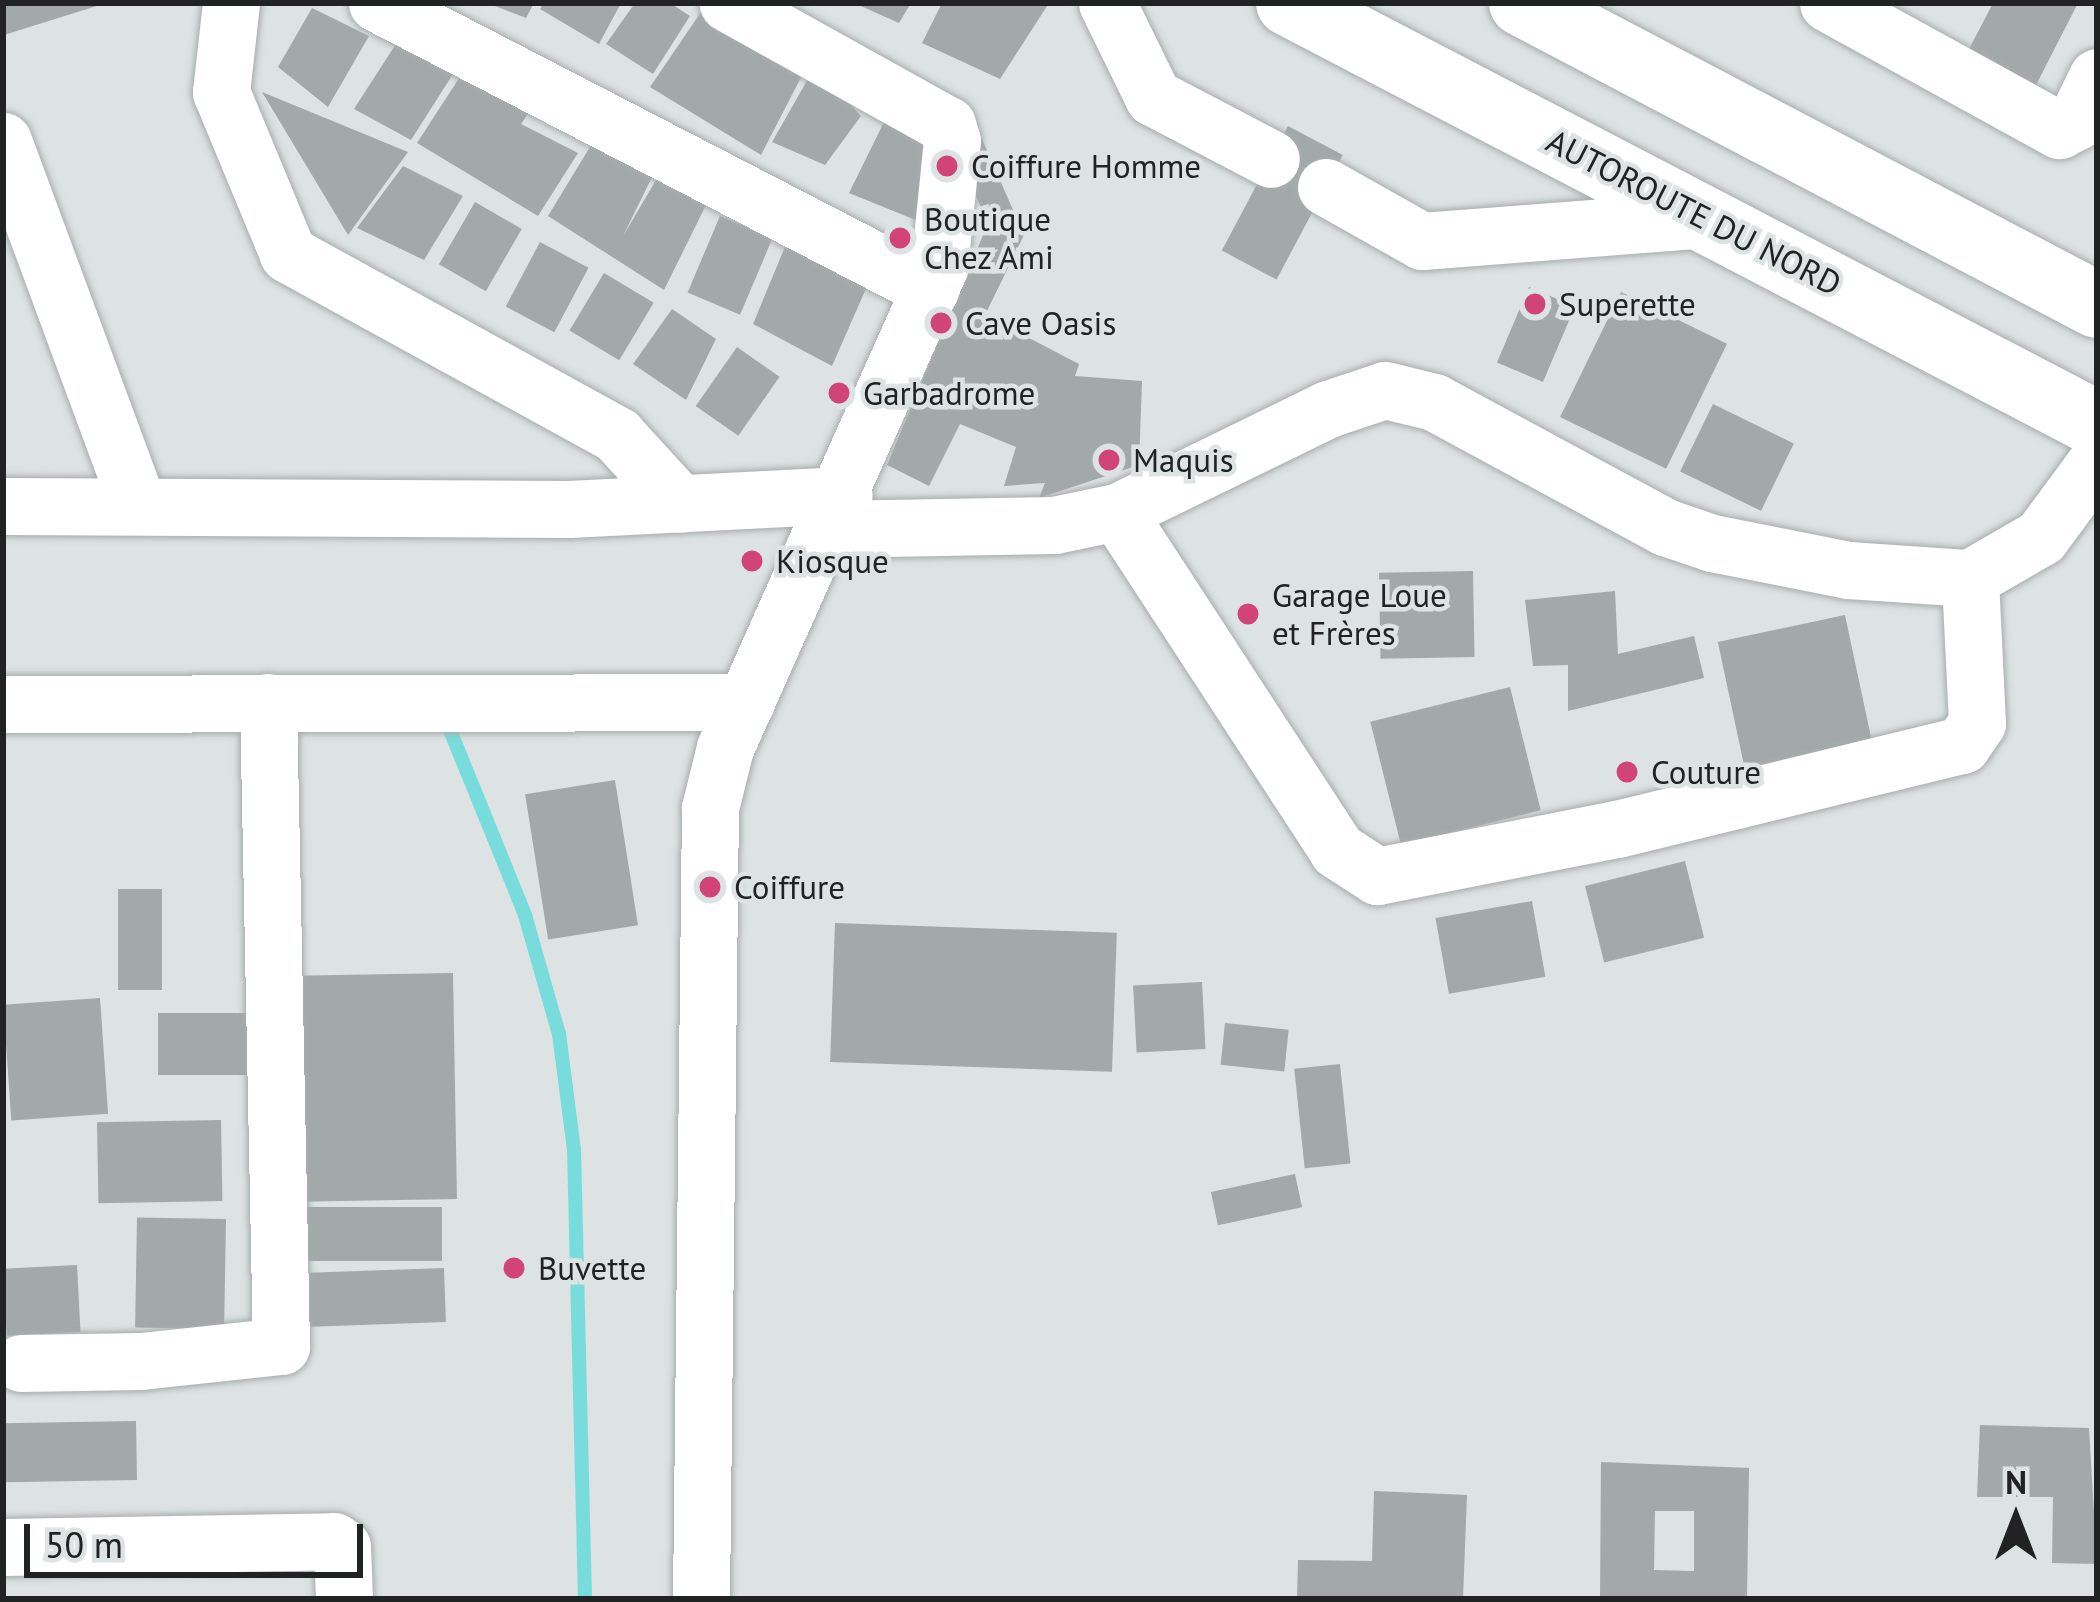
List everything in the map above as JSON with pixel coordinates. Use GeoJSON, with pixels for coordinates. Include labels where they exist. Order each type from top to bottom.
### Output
{"type":"FeatureCollection","features":[{"type":"Feature","properties":{"kind":"highway","name":"AUTOROUTE DU NORD"},"geometry":{"type":"LineString","coordinates":[[1289,3],[2097,424]]}},
{"type":"Feature","properties":{"kind":"highway"},"geometry":{"type":"LineString","coordinates":[[1522,3],[2097,304]]}},
{"type":"Feature","properties":{"kind":"street"},"geometry":{"type":"LineString","coordinates":[[231,3],[221,92],[288,254],[617,435],[680,504]]}},
{"type":"Feature","properties":{"kind":"street"},"geometry":{"type":"LineString","coordinates":[[377,3],[930,290]]}},
{"type":"Feature","properties":{"kind":"street"},"geometry":{"type":"LineString","coordinates":[[701,1599],[710,808],[746,702],[836,512],[930,290],[952,141],[947,124],[728,3]]}},
{"type":"Feature","properties":{"kind":"street"},"geometry":{"type":"LineString","coordinates":[[1107,3],[1153,97],[1271,159]]}},
{"type":"Feature","properties":{"kind":"street"},"geometry":{"type":"LineString","coordinates":[[1828,3],[2059,130],[2075,122],[2097,77]]}},
{"type":"Feature","properties":{"kind":"street"},"geometry":{"type":"LineString","coordinates":[[3,144],[137,505]]}},
{"type":"Feature","properties":{"kind":"street"},"geometry":{"type":"LineString","coordinates":[[1325,188],[1422,242],[1707,219]]}},
{"type":"Feature","properties":{"kind":"street"},"geometry":{"type":"LineString","coordinates":[[3,506],[680,504],[1054,526],[1117,512],[1328,409],[1385,390],[1434,402],[1665,527],[1712,543],[1848,570],[1970,578],[2041,537],[2097,461]]}},
{"type":"Feature","properties":{"kind":"street"},"geometry":{"type":"LineString","coordinates":[[1117,512],[1337,850],[1377,876],[1617,829],[1963,745],[1978,723],[1970,578]]}},
{"type":"Feature","properties":{"kind":"street"},"geometry":{"type":"LineString","coordinates":[[21,1363],[141,1361],[281,1346],[268,702]]}},
{"type":"Feature","properties":{"kind":"street"},"geometry":{"type":"LineString","coordinates":[[3,704],[746,702]]}},
{"type":"Feature","properties":{"kind":"street"},"geometry":{"type":"LineString","coordinates":[[3,1547],[334,1541],[342,1547],[344,1599]]}},
{"type":"Feature","properties":{"kind":"building"},"geometry":{"type":"Polygon","coordinates":[[[3,3],[103,3],[103,4],[4,35],[3,3]]]}},
{"type":"Feature","properties":{"kind":"building"},"geometry":{"type":"Polygon","coordinates":[[[487,3],[534,3],[526,18],[487,3]]]}},
{"type":"Feature","properties":{"kind":"building"},"geometry":{"type":"Polygon","coordinates":[[[544,3],[621,3],[599,44],[540,9],[544,3]]]}},
{"type":"Feature","properties":{"kind":"building"},"geometry":{"type":"Polygon","coordinates":[[[635,3],[670,3],[690,16],[653,74],[606,44],[635,3]]]}},
{"type":"Feature","properties":{"kind":"building"},"geometry":{"type":"Polygon","coordinates":[[[854,3],[911,3],[899,23],[854,3]]]}},
{"type":"Feature","properties":{"kind":"building"},"geometry":{"type":"Polygon","coordinates":[[[942,3],[1049,3],[1000,79],[922,43],[942,3]]]}},
{"type":"Feature","properties":{"kind":"building"},"geometry":{"type":"Polygon","coordinates":[[[1993,3],[2078,3],[2035,87],[1967,53],[1993,3]]]}},
{"type":"Feature","properties":{"kind":"building"},"geometry":{"type":"Polygon","coordinates":[[[312,8],[369,36],[328,107],[278,67],[312,8]]]}},
{"type":"Feature","properties":{"kind":"building"},"geometry":{"type":"Polygon","coordinates":[[[701,12],[809,62],[761,155],[650,87],[701,12]]]}},
{"type":"Feature","properties":{"kind":"building"},"geometry":{"type":"Polygon","coordinates":[[[401,36],[460,63],[411,140],[354,109],[401,36]]]}},
{"type":"Feature","properties":{"kind":"building"},"geometry":{"type":"Polygon","coordinates":[[[816,65],[861,116],[825,165],[772,142],[816,65]]]}},
{"type":"Feature","properties":{"kind":"building"},"geometry":{"type":"Polygon","coordinates":[[[465,69],[538,99],[521,124],[578,153],[538,216],[417,143],[465,69]]]}},
{"type":"Feature","properties":{"kind":"building"},"geometry":{"type":"Polygon","coordinates":[[[262,92],[408,152],[348,235],[262,92]]]}},
{"type":"Feature","properties":{"kind":"building"},"geometry":{"type":"Polygon","coordinates":[[[890,110],[950,148],[918,221],[849,193],[890,110]]]}},
{"type":"Feature","properties":{"kind":"building"},"geometry":{"type":"Polygon","coordinates":[[[974,121],[1024,235],[985,315],[1079,364],[1075,376],[1142,381],[1139,465],[1039,498],[1045,483],[1004,486],[1016,447],[960,424],[929,486],[887,465],[988,223],[957,154],[974,121]]]}},
{"type":"Feature","properties":{"kind":"building"},"geometry":{"type":"Polygon","coordinates":[[[1288,126],[1343,155],[1277,280],[1222,250],[1288,126]]]}},
{"type":"Feature","properties":{"kind":"building"},"geometry":{"type":"Polygon","coordinates":[[[596,137],[656,169],[623,236],[659,175],[706,205],[664,290],[548,216],[596,137]]]}},
{"type":"Feature","properties":{"kind":"building"},"geometry":{"type":"Polygon","coordinates":[[[403,166],[463,196],[424,260],[357,228],[403,166]]]}},
{"type":"Feature","properties":{"kind":"building"},"geometry":{"type":"Polygon","coordinates":[[[475,202],[522,229],[486,291],[439,264],[475,202]]]}},
{"type":"Feature","properties":{"kind":"building"},"geometry":{"type":"Polygon","coordinates":[[[720,216],[772,238],[740,315],[688,292],[720,216]]]}},
{"type":"Feature","properties":{"kind":"building"},"geometry":{"type":"Polygon","coordinates":[[[540,242],[589,268],[554,332],[506,306],[540,242]]]}},
{"type":"Feature","properties":{"kind":"building"},"geometry":{"type":"Polygon","coordinates":[[[787,242],[868,284],[832,366],[753,324],[787,242]]]}},
{"type":"Feature","properties":{"kind":"building"},"geometry":{"type":"Polygon","coordinates":[[[604,273],[654,303],[619,360],[569,330],[604,273]]]}},
{"type":"Feature","properties":{"kind":"building"},"geometry":{"type":"Polygon","coordinates":[[[1529,287],[1575,307],[1543,382],[1497,362],[1529,287]]]}},
{"type":"Feature","properties":{"kind":"building"},"geometry":{"type":"Polygon","coordinates":[[[1621,292],[1727,344],[1666,469],[1560,417],[1621,292]]]}},
{"type":"Feature","properties":{"kind":"building"},"geometry":{"type":"Polygon","coordinates":[[[672,309],[716,339],[686,400],[633,364],[672,309]]]}},
{"type":"Feature","properties":{"kind":"building"},"geometry":{"type":"Polygon","coordinates":[[[737,347],[780,377],[738,436],[696,406],[737,347]]]}},
{"type":"Feature","properties":{"kind":"building"},"geometry":{"type":"Polygon","coordinates":[[[1713,404],[1794,443],[1761,511],[1680,471],[1713,404]]]}},
{"type":"Feature","properties":{"kind":"building"},"geometry":{"type":"Polygon","coordinates":[[[1473,571],[1475,657],[1381,659],[1379,573],[1473,571]]]}},
{"type":"Feature","properties":{"kind":"building"},"geometry":{"type":"Polygon","coordinates":[[[1615,591],[1618,654],[1694,636],[1704,678],[1568,711],[1568,665],[1533,666],[1525,600],[1615,591]]]}},
{"type":"Feature","properties":{"kind":"building"},"geometry":{"type":"Polygon","coordinates":[[[1845,615],[1873,745],[1745,772],[1718,642],[1845,615]]]}},
{"type":"Feature","properties":{"kind":"building"},"geometry":{"type":"Polygon","coordinates":[[[1510,687],[1541,810],[1401,845],[1370,722],[1510,687]]]}},
{"type":"Feature","properties":{"kind":"building"},"geometry":{"type":"Polygon","coordinates":[[[615,780],[638,925],[548,939],[525,794],[615,780]]]}},
{"type":"Feature","properties":{"kind":"building"},"geometry":{"type":"Polygon","coordinates":[[[1685,861],[1704,938],[1604,963],[1585,886],[1685,861]]]}},
{"type":"Feature","properties":{"kind":"building"},"geometry":{"type":"Polygon","coordinates":[[[118,889],[162,889],[162,990],[118,990],[118,889]]]}},
{"type":"Feature","properties":{"kind":"building"},"geometry":{"type":"Polygon","coordinates":[[[1532,901],[1545,977],[1449,994],[1435,918],[1532,901]]]}},
{"type":"Feature","properties":{"kind":"building"},"geometry":{"type":"Polygon","coordinates":[[[835,923],[1117,933],[1112,1072],[830,1062],[835,923]]]}},
{"type":"Feature","properties":{"kind":"building"},"geometry":{"type":"Polygon","coordinates":[[[453,973],[457,1199],[298,1202],[294,976],[453,973]]]}},
{"type":"Feature","properties":{"kind":"building"},"geometry":{"type":"Polygon","coordinates":[[[1202,982],[1206,1049],[1137,1053],[1133,986],[1202,982]]]}},
{"type":"Feature","properties":{"kind":"building"},"geometry":{"type":"Polygon","coordinates":[[[100,998],[108,1114],[11,1120],[3,1005],[100,998]]]}},
{"type":"Feature","properties":{"kind":"building"},"geometry":{"type":"Polygon","coordinates":[[[158,1013],[247,1013],[247,1075],[158,1075],[158,1013]]]}},
{"type":"Feature","properties":{"kind":"building"},"geometry":{"type":"Polygon","coordinates":[[[1225,1023],[1289,1030],[1284,1071],[1221,1065],[1225,1023]]]}},
{"type":"Feature","properties":{"kind":"building"},"geometry":{"type":"Polygon","coordinates":[[[1340,1064],[1350,1163],[1305,1168],[1294,1069],[1340,1064]]]}},
{"type":"Feature","properties":{"kind":"building"},"geometry":{"type":"Polygon","coordinates":[[[221,1120],[222,1201],[98,1203],[97,1122],[221,1120]]]}},
{"type":"Feature","properties":{"kind":"building"},"geometry":{"type":"Polygon","coordinates":[[[1295,1174],[1302,1207],[1218,1225],[1211,1192],[1295,1174]]]}},
{"type":"Feature","properties":{"kind":"building"},"geometry":{"type":"Polygon","coordinates":[[[302,1207],[442,1207],[442,1261],[302,1261],[302,1207]]]}},
{"type":"Feature","properties":{"kind":"building"},"geometry":{"type":"Polygon","coordinates":[[[137,1217],[226,1219],[224,1329],[135,1327],[137,1217]]]}},
{"type":"Feature","properties":{"kind":"building"},"geometry":{"type":"Polygon","coordinates":[[[77,1265],[81,1332],[7,1336],[3,1269],[77,1265]]]}},
{"type":"Feature","properties":{"kind":"building"},"geometry":{"type":"Polygon","coordinates":[[[444,1268],[446,1322],[305,1327],[303,1273],[444,1268]]]}},
{"type":"Feature","properties":{"kind":"building"},"geometry":{"type":"Polygon","coordinates":[[[136,1421],[137,1480],[4,1482],[3,1423],[136,1421]]]}},
{"type":"Feature","properties":{"kind":"building"},"geometry":{"type":"Polygon","coordinates":[[[1980,1425],[2089,1428],[2097,1564],[2052,1563],[2053,1497],[1977,1497],[1980,1425]]]}},
{"type":"Feature","properties":{"kind":"building"},"geometry":{"type":"Polygon","coordinates":[[[1601,1462],[1749,1468],[1747,1599],[1600,1599],[1601,1462]],[[1655,1511],[1654,1570],[1694,1571],[1694,1511],[1655,1511]]]}},
{"type":"Feature","properties":{"kind":"building"},"geometry":{"type":"Polygon","coordinates":[[[1374,1491],[1467,1495],[1463,1599],[1297,1599],[1298,1560],[1372,1561],[1374,1491]]]}},
{"type":"Feature","properties":{"kind":"waterway"},"geometry":{"type":"LineString","coordinates":[[450,730],[525,915],[559,1034],[574,1149],[585,1599]]}},
{"type":"Feature","properties":{"kind":"place","name":"Coiffure Homme"},"geometry":{"type":"Point","coordinates":[947,166]}},
{"type":"Feature","properties":{"kind":"place","name":"Boutique Chez Ami"},"geometry":{"type":"Point","coordinates":[900,238]}},
{"type":"Feature","properties":{"kind":"place","name":"Superette"},"geometry":{"type":"Point","coordinates":[1535,304]}},
{"type":"Feature","properties":{"kind":"place","name":"Cave Oasis"},"geometry":{"type":"Point","coordinates":[941,323]}},
{"type":"Feature","properties":{"kind":"place","name":"Garbadrome"},"geometry":{"type":"Point","coordinates":[839,393]}},
{"type":"Feature","properties":{"kind":"place","name":"Maquis"},"geometry":{"type":"Point","coordinates":[1109,460]}},
{"type":"Feature","properties":{"kind":"place","name":"Kiosque"},"geometry":{"type":"Point","coordinates":[752,561]}},
{"type":"Feature","properties":{"kind":"place","name":"Garage Loue et Frères"},"geometry":{"type":"Point","coordinates":[1248,614]}},
{"type":"Feature","properties":{"kind":"place","name":"Couture"},"geometry":{"type":"Point","coordinates":[1627,772]}},
{"type":"Feature","properties":{"kind":"place","name":"Coiffure"},"geometry":{"type":"Point","coordinates":[710,887]}},
{"type":"Feature","properties":{"kind":"place","name":"Buvette"},"geometry":{"type":"Point","coordinates":[514,1268]}}]}
